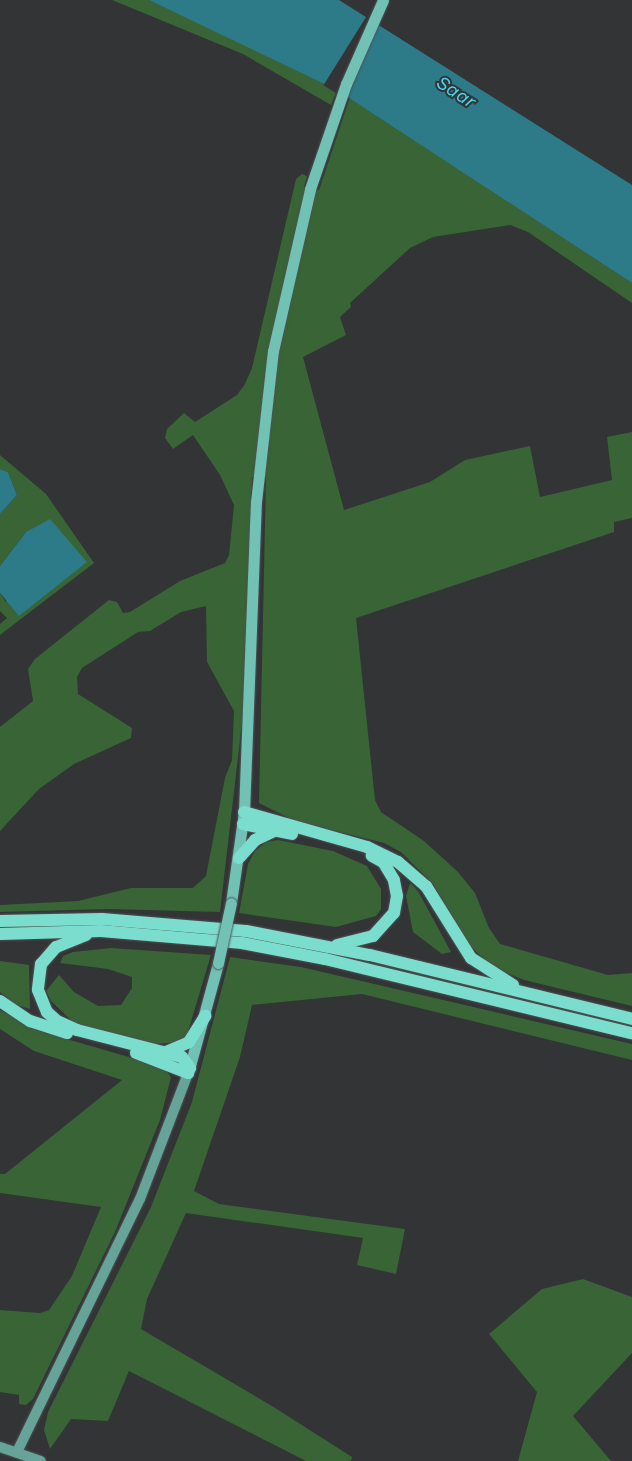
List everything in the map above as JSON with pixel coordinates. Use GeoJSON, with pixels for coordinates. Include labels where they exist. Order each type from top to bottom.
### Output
{"type":"FeatureCollection","features":[{"type":"Feature","properties":{"kind":"highway"},"geometry":{"type":"LineString","coordinates":[[244,818],[275,831],[366,853],[383,862],[392,874],[397,896],[388,924],[368,938],[330,946]]}},
{"type":"Feature","properties":{"kind":"highway"},"geometry":{"type":"LineString","coordinates":[[244,818],[367,847],[398,862],[426,886],[471,958],[487,972],[531,994]]}},
{"type":"Feature","properties":{"kind":"highway"},"geometry":{"type":"LineString","coordinates":[[239,858],[255,840],[275,831]]}},
{"type":"Feature","properties":{"kind":"highway"},"geometry":{"type":"LineString","coordinates":[[0,921],[102,919],[190,924],[330,946],[632,1019]]}},
{"type":"Feature","properties":{"kind":"highway"},"geometry":{"type":"LineString","coordinates":[[0,934],[101,931],[186,936],[277,949],[632,1033]]}},
{"type":"Feature","properties":{"kind":"highway"},"geometry":{"type":"LineString","coordinates":[[101,931],[62,944],[47,955],[37,978],[44,1007],[56,1021],[71,1028],[182,1057],[189,1071]]}},
{"type":"Feature","properties":{"kind":"highway"},"geometry":{"type":"LineString","coordinates":[[0,1001],[30,1021],[189,1071]]}},
{"type":"Feature","properties":{"kind":"highway"},"geometry":{"type":"LineString","coordinates":[[166,1052],[189,1042],[205,1016]]}},
{"type":"Feature","properties":{"kind":"main road"},"geometry":{"type":"LineString","coordinates":[[17,1452],[140,1199],[189,1071],[205,1016],[231,903],[244,818],[250,714],[258,477],[273,350],[310,189],[343,93],[382,0]]}},
{"type":"Feature","properties":{"kind":"main road"},"geometry":{"type":"LineString","coordinates":[[0,1448],[41,1461]]}},
{"type":"Feature","properties":{"kind":"green space"},"geometry":{"type":"Polygon","coordinates":[[[112,0],[149,0],[233,38],[337,90],[331,105],[243,54],[112,0]]]}},
{"type":"Feature","properties":{"kind":"green space"},"geometry":{"type":"Polygon","coordinates":[[[350,97],[632,283],[632,303],[528,232],[510,225],[433,237],[410,248],[350,303],[351,307],[340,317],[346,335],[303,357],[344,510],[430,482],[465,460],[530,446],[540,497],[612,480],[607,437],[632,432],[632,518],[614,522],[614,532],[356,618],[375,800],[381,812],[424,841],[458,872],[475,893],[489,928],[500,944],[608,975],[632,973],[632,1006],[524,980],[494,968],[470,946],[433,884],[401,852],[384,843],[295,821],[259,803],[266,477],[252,477],[243,714],[220,912],[108,909],[0,912],[0,905],[78,901],[131,888],[193,888],[206,876],[225,778],[232,760],[234,711],[207,662],[206,606],[181,612],[150,631],[138,632],[82,668],[77,677],[78,694],[132,728],[131,738],[74,764],[39,789],[0,831],[0,727],[33,701],[28,669],[35,659],[109,600],[117,602],[123,613],[130,612],[180,581],[225,563],[229,555],[234,505],[220,475],[193,435],[173,449],[165,438],[167,429],[184,413],[195,422],[237,395],[245,384],[252,368],[296,179],[302,174],[307,176],[304,187],[319,190],[350,97]]]}},
{"type":"Feature","properties":{"kind":"green space"},"geometry":{"type":"Polygon","coordinates":[[[0,455],[46,494],[94,563],[0,635],[0,624],[7,618],[0,611],[0,593],[6,602],[26,532],[0,566],[0,514],[17,495],[8,472],[0,469],[0,455]]]}},
{"type":"Feature","properties":{"kind":"green space"},"geometry":{"type":"Polygon","coordinates":[[[278,840],[333,851],[367,866],[381,889],[381,909],[376,916],[336,927],[239,913],[248,864],[255,851],[266,842],[278,840]]]}},
{"type":"Feature","properties":{"kind":"green space"},"geometry":{"type":"Polygon","coordinates":[[[410,883],[418,891],[451,952],[442,954],[413,932],[406,896],[410,883]]]}},
{"type":"Feature","properties":{"kind":"green space"},"geometry":{"type":"Polygon","coordinates":[[[111,948],[211,955],[187,1035],[181,1042],[154,1044],[114,1035],[73,1022],[51,1001],[46,991],[59,975],[74,992],[98,1006],[121,1005],[132,988],[132,977],[108,969],[60,963],[63,956],[73,952],[111,948]]]}},
{"type":"Feature","properties":{"kind":"green space"},"geometry":{"type":"Polygon","coordinates":[[[230,957],[301,967],[632,1044],[632,1060],[362,994],[252,1005],[240,1057],[194,1191],[219,1204],[405,1229],[396,1274],[357,1265],[363,1238],[186,1213],[147,1299],[141,1329],[272,1406],[352,1457],[351,1461],[306,1461],[129,1371],[108,1421],[71,1419],[50,1449],[44,1430],[48,1412],[151,1207],[192,1102],[230,957]]]}},
{"type":"Feature","properties":{"kind":"green space"},"geometry":{"type":"Polygon","coordinates":[[[0,961],[29,965],[30,1009],[16,1005],[0,992],[0,961]]]}},
{"type":"Feature","properties":{"kind":"green space"},"geometry":{"type":"Polygon","coordinates":[[[0,1010],[36,1030],[163,1067],[171,1077],[160,1120],[115,1232],[33,1399],[26,1405],[19,1404],[19,1395],[0,1392],[0,1310],[40,1313],[49,1310],[72,1276],[101,1207],[0,1193],[0,1174],[5,1174],[122,1080],[34,1051],[0,1029],[0,1010]]]}},
{"type":"Feature","properties":{"kind":"green space"},"geometry":{"type":"Polygon","coordinates":[[[583,1279],[632,1297],[632,1353],[573,1416],[611,1461],[518,1461],[537,1392],[489,1334],[542,1289],[583,1279]]]}},
{"type":"Feature","properties":{"kind":"water","name":"Saar"},"geometry":{"type":"Polygon","coordinates":[[[149,0],[339,0],[632,185],[632,283],[337,90],[149,0]]]}},
{"type":"Feature","properties":{"kind":"water"},"geometry":{"type":"Polygon","coordinates":[[[0,469],[8,472],[17,495],[0,514],[0,469]]]}},
{"type":"Feature","properties":{"kind":"water"},"geometry":{"type":"Polygon","coordinates":[[[50,519],[87,562],[19,616],[0,593],[0,566],[26,532],[50,519]]]}},
{"type":"Feature","properties":{"kind":"pier"},"geometry":{"type":"Polygon","coordinates":[[[368,14],[381,22],[336,93],[323,85],[368,14]]]}}]}
